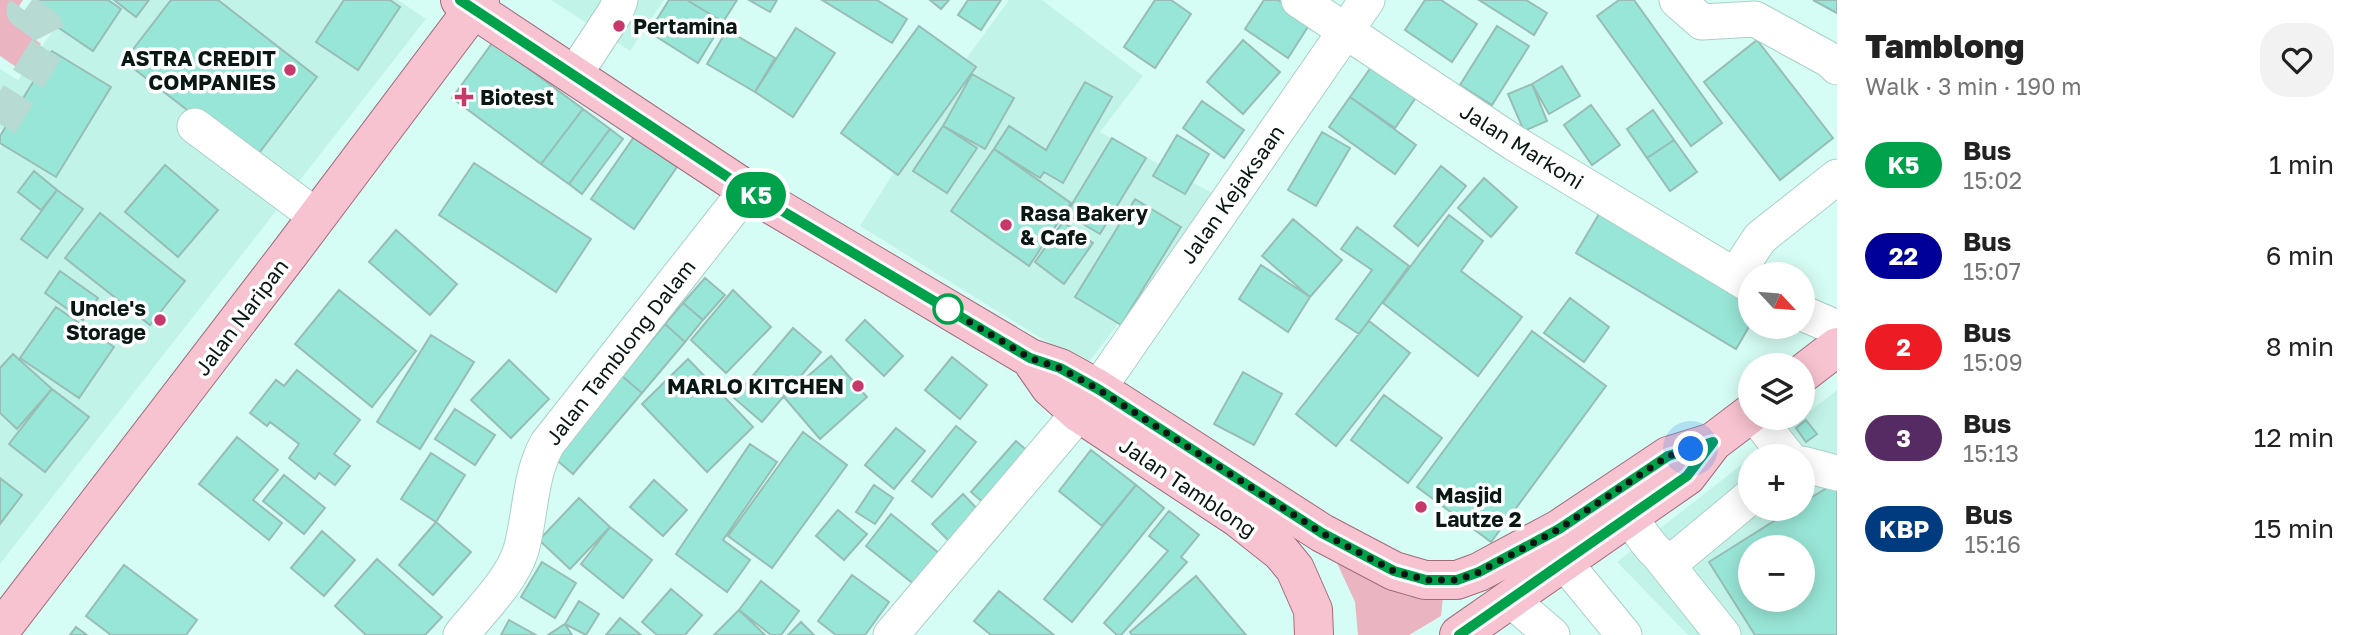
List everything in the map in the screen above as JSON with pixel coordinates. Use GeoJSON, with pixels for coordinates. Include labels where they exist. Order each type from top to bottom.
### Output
{"type":"FeatureCollection","features":[{"type":"Feature","properties":{"kind":"main road","name":"Jalan Tamblong"},"geometry":{"type":"LineString","coordinates":[[471,3],[747,190],[1030,358],[1060,368],[1089,401],[1281,552],[1294,569],[1313,610],[1314,635]]}},
{"type":"Feature","properties":{"kind":"main road","name":"Jalan Naripan"},"geometry":{"type":"LineString","coordinates":[[0,631],[317,217],[471,3]]}},
{"type":"Feature","properties":{"kind":"main road"},"geometry":{"type":"LineString","coordinates":[[1815,364],[1837,347]]}},
{"type":"Feature","properties":{"kind":"main road","name":"Jalan Tamblong"},"geometry":{"type":"LineString","coordinates":[[1089,401],[1255,491],[1322,533],[1394,571],[1426,580],[1457,580],[1479,572],[1559,529],[1668,456],[1713,442]]}},
{"type":"Feature","properties":{"kind":"main road"},"geometry":{"type":"LineString","coordinates":[[1459,635],[1687,476],[1713,442],[1738,423]]}},
{"type":"Feature","properties":{"kind":"street"},"geometry":{"type":"LineString","coordinates":[[574,75],[616,11],[620,0]]}},
{"type":"Feature","properties":{"kind":"street","name":"Jalan Markoni"},"geometry":{"type":"LineString","coordinates":[[1299,0],[1514,143],[1738,277]]}},
{"type":"Feature","properties":{"kind":"street","name":"Jalan Kejaksaan"},"geometry":{"type":"LineString","coordinates":[[891,635],[1089,401],[1367,0]]}},
{"type":"Feature","properties":{"kind":"street"},"geometry":{"type":"LineString","coordinates":[[1677,0],[1702,22],[1755,19],[1830,60],[1837,67]]}},
{"type":"Feature","properties":{"kind":"street"},"geometry":{"type":"LineString","coordinates":[[195,126],[317,217]]}},
{"type":"Feature","properties":{"kind":"street"},"geometry":{"type":"LineString","coordinates":[[1746,262],[1760,238],[1837,177]]}},
{"type":"Feature","properties":{"kind":"street","name":"Jalan Tamblong Dalam"},"geometry":{"type":"LineString","coordinates":[[461,635],[514,565],[521,550],[539,459],[547,444],[747,190]]}},
{"type":"Feature","properties":{"kind":"street"},"geometry":{"type":"LineString","coordinates":[[1815,319],[1837,328]]}},
{"type":"Feature","properties":{"kind":"street"},"geometry":{"type":"LineString","coordinates":[[1766,430],[1777,444]]}},
{"type":"Feature","properties":{"kind":"street"},"geometry":{"type":"LineString","coordinates":[[1815,467],[1837,473]]}},
{"type":"Feature","properties":{"kind":"street"},"geometry":{"type":"LineString","coordinates":[[1659,555],[1674,560],[1738,507]]}},
{"type":"Feature","properties":{"kind":"street"},"geometry":{"type":"LineString","coordinates":[[1629,517],[1723,635]]}},
{"type":"Feature","properties":{"kind":"street"},"geometry":{"type":"LineString","coordinates":[[1564,562],[1624,635]]}},
{"type":"Feature","properties":{"kind":"street"},"geometry":{"type":"LineString","coordinates":[[1511,600],[1552,635]]}},
{"type":"Feature","properties":{"kind":"shaded area"},"geometry":{"type":"Polygon","coordinates":[[[0,0],[23,0],[10,20],[41,44],[22,71],[0,56],[0,0]]]}},
{"type":"Feature","properties":{"kind":"shaded area"},"geometry":{"type":"Polygon","coordinates":[[[44,0],[398,0],[426,19],[0,564],[0,148],[9,134],[0,129],[0,69],[18,80],[52,32],[34,12],[44,0]]]}},
{"type":"Feature","properties":{"kind":"shaded area","name":"Pertamina"},"geometry":{"type":"Polygon","coordinates":[[[551,0],[664,0],[630,51],[551,0]]]}},
{"type":"Feature","properties":{"kind":"shaded area"},"geometry":{"type":"Polygon","coordinates":[[[1009,0],[1042,0],[1143,76],[1100,132],[1216,195],[1086,366],[860,226],[960,67],[1009,0]]]}},
{"type":"Feature","properties":{"kind":"shaded area"},"geometry":{"type":"Polygon","coordinates":[[[1837,390],[1837,635],[1688,635],[1617,562],[1738,467],[1738,521],[1815,521],[1815,444],[1768,444],[1786,430],[1815,430],[1815,407],[1837,390]]]}},
{"type":"Feature","properties":{"kind":"shaded area"},"geometry":{"type":"Polygon","coordinates":[[[1337,563],[1386,588],[1411,597],[1443,597],[1441,616],[1409,635],[1358,635],[1355,602],[1337,563]]]}},
{"type":"Feature","properties":{"kind":"building"},"geometry":{"type":"Polygon","coordinates":[[[37,0],[108,0],[121,9],[93,51],[31,9],[37,0]]]}},
{"type":"Feature","properties":{"kind":"building"},"geometry":{"type":"Polygon","coordinates":[[[114,0],[149,0],[136,17],[114,0]]]}},
{"type":"Feature","properties":{"kind":"building"},"geometry":{"type":"Polygon","coordinates":[[[171,0],[218,0],[317,77],[253,161],[124,61],[171,0]]]}},
{"type":"Feature","properties":{"kind":"building"},"geometry":{"type":"Polygon","coordinates":[[[344,0],[390,0],[400,7],[358,70],[316,42],[344,0]]]}},
{"type":"Feature","properties":{"kind":"building"},"geometry":{"type":"Polygon","coordinates":[[[669,0],[687,0],[723,22],[698,63],[649,32],[669,0]]]}},
{"type":"Feature","properties":{"kind":"building"},"geometry":{"type":"Polygon","coordinates":[[[687,0],[737,0],[723,22],[687,0]]]}},
{"type":"Feature","properties":{"kind":"building"},"geometry":{"type":"Polygon","coordinates":[[[749,0],[777,0],[770,12],[749,0]]]}},
{"type":"Feature","properties":{"kind":"building"},"geometry":{"type":"Polygon","coordinates":[[[822,0],[877,0],[907,19],[892,43],[822,0]]]}},
{"type":"Feature","properties":{"kind":"building"},"geometry":{"type":"Polygon","coordinates":[[[930,0],[949,0],[941,9],[930,0]]]}},
{"type":"Feature","properties":{"kind":"building"},"geometry":{"type":"Polygon","coordinates":[[[968,0],[1001,0],[981,30],[958,15],[968,0]]]}},
{"type":"Feature","properties":{"kind":"building"},"geometry":{"type":"Polygon","coordinates":[[[1155,0],[1171,0],[1191,14],[1155,68],[1124,47],[1155,0]]]}},
{"type":"Feature","properties":{"kind":"building"},"geometry":{"type":"Polygon","coordinates":[[[1264,0],[1278,0],[1311,22],[1288,58],[1245,29],[1264,0]]]}},
{"type":"Feature","properties":{"kind":"building"},"geometry":{"type":"Polygon","coordinates":[[[1425,0],[1441,0],[1477,24],[1452,62],[1405,30],[1425,0]]]}},
{"type":"Feature","properties":{"kind":"building"},"geometry":{"type":"Polygon","coordinates":[[[1479,0],[1526,0],[1547,13],[1534,35],[1479,0]]]}},
{"type":"Feature","properties":{"kind":"building"},"geometry":{"type":"Polygon","coordinates":[[[1619,0],[1634,0],[1722,123],[1691,146],[1597,16],[1619,0]]]}},
{"type":"Feature","properties":{"kind":"building"},"geometry":{"type":"Polygon","coordinates":[[[1813,0],[1837,0],[1837,13],[1813,0]]]}},
{"type":"Feature","properties":{"kind":"building"},"geometry":{"type":"Polygon","coordinates":[[[919,26],[976,67],[898,175],[841,133],[919,26]]]}},
{"type":"Feature","properties":{"kind":"building"},"geometry":{"type":"Polygon","coordinates":[[[1497,26],[1529,46],[1492,105],[1460,85],[1497,26]]]}},
{"type":"Feature","properties":{"kind":"building"},"geometry":{"type":"Polygon","coordinates":[[[796,28],[835,53],[793,117],[755,92],[796,28]]]}},
{"type":"Feature","properties":{"kind":"building"},"geometry":{"type":"Polygon","coordinates":[[[727,30],[775,58],[755,92],[707,64],[727,30]]]}},
{"type":"Feature","properties":{"kind":"building"},"geometry":{"type":"Polygon","coordinates":[[[1243,40],[1280,72],[1243,114],[1207,82],[1243,40]]]}},
{"type":"Feature","properties":{"kind":"building"},"geometry":{"type":"Polygon","coordinates":[[[1757,40],[1833,138],[1780,180],[1704,82],[1757,40]]]}},
{"type":"Feature","properties":{"kind":"building"},"geometry":{"type":"Polygon","coordinates":[[[493,42],[583,109],[541,164],[452,98],[493,42]]]}},
{"type":"Feature","properties":{"kind":"building"},"geometry":{"type":"Polygon","coordinates":[[[52,51],[111,87],[56,177],[0,143],[0,136],[52,51]]]}},
{"type":"Feature","properties":{"kind":"building"},"geometry":{"type":"Polygon","coordinates":[[[1374,63],[1419,93],[1395,128],[1350,97],[1374,63]]]}},
{"type":"Feature","properties":{"kind":"building"},"geometry":{"type":"Polygon","coordinates":[[[1562,66],[1580,96],[1549,114],[1532,84],[1562,66]]]}},
{"type":"Feature","properties":{"kind":"building"},"geometry":{"type":"Polygon","coordinates":[[[972,74],[1014,98],[985,149],[943,126],[972,74]]]}},
{"type":"Feature","properties":{"kind":"building"},"geometry":{"type":"Polygon","coordinates":[[[1085,82],[1112,97],[1063,183],[1044,172],[1040,178],[994,149],[1009,126],[1046,150],[1085,82]]]}},
{"type":"Feature","properties":{"kind":"building"},"geometry":{"type":"Polygon","coordinates":[[[1532,84],[1547,121],[1524,131],[1508,94],[1532,84]]]}},
{"type":"Feature","properties":{"kind":"building"},"geometry":{"type":"Polygon","coordinates":[[[1350,97],[1416,145],[1395,174],[1329,127],[1350,97]]]}},
{"type":"Feature","properties":{"kind":"building"},"geometry":{"type":"Polygon","coordinates":[[[1202,101],[1244,130],[1224,158],[1183,128],[1202,101]]]}},
{"type":"Feature","properties":{"kind":"building"},"geometry":{"type":"Polygon","coordinates":[[[1591,105],[1620,145],[1592,165],[1564,125],[1591,105]]]}},
{"type":"Feature","properties":{"kind":"building"},"geometry":{"type":"Polygon","coordinates":[[[583,109],[610,129],[569,184],[541,164],[583,109]]]}},
{"type":"Feature","properties":{"kind":"building"},"geometry":{"type":"Polygon","coordinates":[[[1653,110],[1674,140],[1647,158],[1627,129],[1653,110]]]}},
{"type":"Feature","properties":{"kind":"building"},"geometry":{"type":"Polygon","coordinates":[[[943,126],[977,148],[947,193],[913,171],[943,126]]]}},
{"type":"Feature","properties":{"kind":"building"},"geometry":{"type":"Polygon","coordinates":[[[610,129],[623,139],[582,194],[569,184],[610,129]]]}},
{"type":"Feature","properties":{"kind":"building"},"geometry":{"type":"Polygon","coordinates":[[[1322,132],[1350,148],[1316,206],[1288,190],[1322,132]]]}},
{"type":"Feature","properties":{"kind":"building"},"geometry":{"type":"Polygon","coordinates":[[[1177,135],[1209,154],[1185,194],[1153,176],[1177,135]]]}},
{"type":"Feature","properties":{"kind":"building"},"geometry":{"type":"Polygon","coordinates":[[[634,137],[677,167],[634,229],[591,199],[634,137]]]}},
{"type":"Feature","properties":{"kind":"building"},"geometry":{"type":"Polygon","coordinates":[[[1112,138],[1146,158],[1100,234],[1066,214],[1112,138]]]}},
{"type":"Feature","properties":{"kind":"building"},"geometry":{"type":"Polygon","coordinates":[[[1674,140],[1697,172],[1670,191],[1647,158],[1674,140]]]}},
{"type":"Feature","properties":{"kind":"building"},"geometry":{"type":"Polygon","coordinates":[[[994,149],[1071,203],[1029,266],[951,211],[994,149]]]}},
{"type":"Feature","properties":{"kind":"building"},"geometry":{"type":"Polygon","coordinates":[[[474,163],[591,239],[556,292],[439,215],[474,163]]]}},
{"type":"Feature","properties":{"kind":"building"},"geometry":{"type":"Polygon","coordinates":[[[165,165],[218,210],[178,257],[125,212],[165,165]]]}},
{"type":"Feature","properties":{"kind":"building"},"geometry":{"type":"Polygon","coordinates":[[[1441,166],[1466,186],[1418,246],[1394,226],[1441,166]]]}},
{"type":"Feature","properties":{"kind":"building"},"geometry":{"type":"Polygon","coordinates":[[[34,171],[57,190],[41,210],[18,192],[34,171]]]}},
{"type":"Feature","properties":{"kind":"building"},"geometry":{"type":"Polygon","coordinates":[[[1484,178],[1517,207],[1491,237],[1458,208],[1484,178]]]}},
{"type":"Feature","properties":{"kind":"building"},"geometry":{"type":"Polygon","coordinates":[[[57,190],[83,209],[47,258],[21,239],[57,190]]]}},
{"type":"Feature","properties":{"kind":"building"},"geometry":{"type":"Polygon","coordinates":[[[1135,199],[1181,227],[1121,325],[1075,297],[1135,199]]]}},
{"type":"Feature","properties":{"kind":"building"},"geometry":{"type":"Polygon","coordinates":[[[1605,204],[1738,284],[1738,340],[1741,340],[1736,349],[1576,253],[1605,204]]]}},
{"type":"Feature","properties":{"kind":"building"},"geometry":{"type":"Polygon","coordinates":[[[100,213],[185,281],[150,325],[65,258],[100,213]]]}},
{"type":"Feature","properties":{"kind":"building"},"geometry":{"type":"Polygon","coordinates":[[[1449,215],[1483,241],[1461,271],[1522,317],[1478,376],[1383,303],[1449,215]]]}},
{"type":"Feature","properties":{"kind":"building"},"geometry":{"type":"Polygon","coordinates":[[[1293,219],[1342,260],[1310,297],[1262,256],[1293,219]]]}},
{"type":"Feature","properties":{"kind":"building"},"geometry":{"type":"Polygon","coordinates":[[[1063,222],[1093,243],[1064,284],[1035,262],[1063,222]]]}},
{"type":"Feature","properties":{"kind":"building"},"geometry":{"type":"Polygon","coordinates":[[[1357,227],[1409,266],[1359,334],[1336,319],[1372,270],[1341,249],[1357,227]]]}},
{"type":"Feature","properties":{"kind":"building"},"geometry":{"type":"Polygon","coordinates":[[[396,230],[457,284],[430,315],[369,262],[396,230]]]}},
{"type":"Feature","properties":{"kind":"building"},"geometry":{"type":"Polygon","coordinates":[[[1261,265],[1310,297],[1288,332],[1239,299],[1261,265]]]}},
{"type":"Feature","properties":{"kind":"building"},"geometry":{"type":"Polygon","coordinates":[[[60,271],[98,298],[83,320],[45,293],[60,271]]]}},
{"type":"Feature","properties":{"kind":"building"},"geometry":{"type":"Polygon","coordinates":[[[705,278],[725,295],[703,320],[683,303],[705,278]]]}},
{"type":"Feature","properties":{"kind":"building"},"geometry":{"type":"Polygon","coordinates":[[[339,290],[416,351],[372,407],[295,344],[339,290]]]}},
{"type":"Feature","properties":{"kind":"building"},"geometry":{"type":"Polygon","coordinates":[[[733,290],[771,327],[726,373],[691,340],[733,290]]]}},
{"type":"Feature","properties":{"kind":"building"},"geometry":{"type":"Polygon","coordinates":[[[1570,298],[1609,327],[1584,362],[1544,333],[1570,298]]]}},
{"type":"Feature","properties":{"kind":"building"},"geometry":{"type":"Polygon","coordinates":[[[683,303],[703,320],[685,342],[665,324],[683,303]]]}},
{"type":"Feature","properties":{"kind":"building"},"geometry":{"type":"Polygon","coordinates":[[[56,307],[114,347],[79,398],[20,358],[56,307]]]}},
{"type":"Feature","properties":{"kind":"building"},"geometry":{"type":"Polygon","coordinates":[[[865,320],[903,356],[884,376],[846,340],[865,320]]]}},
{"type":"Feature","properties":{"kind":"building"},"geometry":{"type":"Polygon","coordinates":[[[1369,321],[1410,353],[1336,446],[1296,414],[1369,321]]]}},
{"type":"Feature","properties":{"kind":"building"},"geometry":{"type":"Polygon","coordinates":[[[665,324],[685,342],[642,393],[622,376],[665,324]]]}},
{"type":"Feature","properties":{"kind":"building"},"geometry":{"type":"Polygon","coordinates":[[[793,328],[821,352],[762,422],[734,398],[793,328]]]}},
{"type":"Feature","properties":{"kind":"building"},"geometry":{"type":"Polygon","coordinates":[[[1532,331],[1606,386],[1491,542],[1417,487],[1532,331]]]}},
{"type":"Feature","properties":{"kind":"building"},"geometry":{"type":"Polygon","coordinates":[[[431,335],[474,362],[420,449],[377,422],[431,335]]]}},
{"type":"Feature","properties":{"kind":"building"},"geometry":{"type":"Polygon","coordinates":[[[13,354],[52,389],[17,429],[0,413],[0,368],[13,354]]]}},
{"type":"Feature","properties":{"kind":"building"},"geometry":{"type":"Polygon","coordinates":[[[831,356],[867,397],[820,439],[784,397],[831,356]]]}},
{"type":"Feature","properties":{"kind":"building"},"geometry":{"type":"Polygon","coordinates":[[[952,357],[987,385],[960,419],[925,390],[952,357]]]}},
{"type":"Feature","properties":{"kind":"building"},"geometry":{"type":"Polygon","coordinates":[[[688,359],[753,427],[707,472],[642,404],[688,359]]]}},
{"type":"Feature","properties":{"kind":"building"},"geometry":{"type":"Polygon","coordinates":[[[509,360],[549,399],[511,438],[471,400],[509,360]]]}},
{"type":"Feature","properties":{"kind":"building"},"geometry":{"type":"Polygon","coordinates":[[[297,370],[360,420],[334,454],[350,466],[335,485],[319,473],[315,479],[289,458],[299,444],[270,422],[267,426],[250,413],[276,380],[284,386],[297,370]]]}},
{"type":"Feature","properties":{"kind":"building"},"geometry":{"type":"Polygon","coordinates":[[[1243,372],[1282,394],[1254,445],[1214,424],[1243,372]]]}},
{"type":"Feature","properties":{"kind":"building"},"geometry":{"type":"Polygon","coordinates":[[[622,376],[642,393],[573,474],[553,457],[622,376]]]}},
{"type":"Feature","properties":{"kind":"building"},"geometry":{"type":"Polygon","coordinates":[[[52,389],[89,417],[45,472],[9,444],[52,389]]]}},
{"type":"Feature","properties":{"kind":"building"},"geometry":{"type":"Polygon","coordinates":[[[1384,395],[1442,438],[1408,483],[1351,440],[1384,395]]]}},
{"type":"Feature","properties":{"kind":"building"},"geometry":{"type":"Polygon","coordinates":[[[455,409],[495,435],[475,465],[435,439],[455,409]]]}},
{"type":"Feature","properties":{"kind":"building"},"geometry":{"type":"Polygon","coordinates":[[[956,426],[976,442],[932,497],[912,481],[956,426]]]}},
{"type":"Feature","properties":{"kind":"building"},"geometry":{"type":"Polygon","coordinates":[[[896,428],[925,451],[894,489],[865,465],[896,428]]]}},
{"type":"Feature","properties":{"kind":"building"},"geometry":{"type":"Polygon","coordinates":[[[1797,430],[1814,430],[1817,434],[1806,442],[1797,430]]]}},
{"type":"Feature","properties":{"kind":"building"},"geometry":{"type":"Polygon","coordinates":[[[803,432],[847,465],[772,568],[728,536],[803,432]]]}},
{"type":"Feature","properties":{"kind":"building"},"geometry":{"type":"Polygon","coordinates":[[[237,437],[278,470],[253,500],[282,523],[269,540],[199,484],[237,437]]]}},
{"type":"Feature","properties":{"kind":"building"},"geometry":{"type":"Polygon","coordinates":[[[1016,441],[1031,454],[986,505],[971,492],[1016,441]]]}},
{"type":"Feature","properties":{"kind":"building"},"geometry":{"type":"Polygon","coordinates":[[[750,444],[777,462],[723,540],[750,560],[727,592],[676,554],[750,444]]]}},
{"type":"Feature","properties":{"kind":"building"},"geometry":{"type":"Polygon","coordinates":[[[1091,450],[1136,485],[1102,526],[1059,491],[1091,450]]]}},
{"type":"Feature","properties":{"kind":"building"},"geometry":{"type":"Polygon","coordinates":[[[431,453],[465,475],[436,522],[401,499],[431,453]]]}},
{"type":"Feature","properties":{"kind":"building"},"geometry":{"type":"Polygon","coordinates":[[[284,475],[325,508],[304,534],[263,501],[284,475]]]}},
{"type":"Feature","properties":{"kind":"building"},"geometry":{"type":"Polygon","coordinates":[[[0,478],[22,495],[0,524],[0,478]]]}},
{"type":"Feature","properties":{"kind":"building"},"geometry":{"type":"Polygon","coordinates":[[[654,480],[687,510],[663,536],[630,507],[654,480]]]}},
{"type":"Feature","properties":{"kind":"building"},"geometry":{"type":"Polygon","coordinates":[[[1837,482],[1837,635],[1755,635],[1741,612],[1815,612],[1815,535],[1752,535],[1774,521],[1815,521],[1815,495],[1837,482]]]}},
{"type":"Feature","properties":{"kind":"building"},"geometry":{"type":"Polygon","coordinates":[[[874,485],[893,498],[875,524],[856,512],[874,485]]]}},
{"type":"Feature","properties":{"kind":"building"},"geometry":{"type":"Polygon","coordinates":[[[1136,485],[1164,508],[1072,622],[1044,599],[1136,485]]]}},
{"type":"Feature","properties":{"kind":"building"},"geometry":{"type":"Polygon","coordinates":[[[963,494],[984,516],[953,545],[932,524],[963,494]]]}},
{"type":"Feature","properties":{"kind":"building"},"geometry":{"type":"Polygon","coordinates":[[[579,498],[610,527],[570,569],[539,540],[579,498]]]}},
{"type":"Feature","properties":{"kind":"building"},"geometry":{"type":"Polygon","coordinates":[[[838,510],[867,534],[844,560],[816,536],[838,510]]]}},
{"type":"Feature","properties":{"kind":"building"},"geometry":{"type":"Polygon","coordinates":[[[1169,511],[1199,535],[1181,557],[1187,562],[1121,635],[1117,635],[1104,623],[1168,551],[1149,536],[1169,511]]]}},
{"type":"Feature","properties":{"kind":"building"},"geometry":{"type":"Polygon","coordinates":[[[891,514],[940,554],[915,585],[866,546],[891,514]]]}},
{"type":"Feature","properties":{"kind":"building"},"geometry":{"type":"Polygon","coordinates":[[[436,522],[471,552],[433,595],[399,565],[436,522]]]}},
{"type":"Feature","properties":{"kind":"building"},"geometry":{"type":"Polygon","coordinates":[[[610,527],[652,560],[623,598],[581,564],[610,527]]]}},
{"type":"Feature","properties":{"kind":"building"},"geometry":{"type":"Polygon","coordinates":[[[322,531],[355,560],[324,596],[291,568],[322,531]]]}},
{"type":"Feature","properties":{"kind":"building"},"geometry":{"type":"Polygon","coordinates":[[[1738,544],[1738,608],[1709,562],[1738,544]]]}},
{"type":"Feature","properties":{"kind":"building"},"geometry":{"type":"Polygon","coordinates":[[[377,559],[442,617],[425,635],[366,635],[335,606],[377,559]]]}},
{"type":"Feature","properties":{"kind":"building"},"geometry":{"type":"Polygon","coordinates":[[[542,562],[576,583],[555,618],[521,597],[542,562]]]}},
{"type":"Feature","properties":{"kind":"building"},"geometry":{"type":"Polygon","coordinates":[[[124,565],[197,620],[186,635],[111,635],[86,616],[124,565]]]}},
{"type":"Feature","properties":{"kind":"building"},"geometry":{"type":"Polygon","coordinates":[[[852,575],[889,602],[865,635],[836,635],[818,621],[852,575]]]}},
{"type":"Feature","properties":{"kind":"building"},"geometry":{"type":"Polygon","coordinates":[[[1196,576],[1246,635],[1132,635],[1130,632],[1196,576]]]}},
{"type":"Feature","properties":{"kind":"building"},"geometry":{"type":"Polygon","coordinates":[[[761,581],[799,611],[781,635],[771,635],[739,610],[761,581]]]}},
{"type":"Feature","properties":{"kind":"building"},"geometry":{"type":"Polygon","coordinates":[[[671,589],[702,615],[685,635],[657,635],[642,622],[671,589]]]}},
{"type":"Feature","properties":{"kind":"building"},"geometry":{"type":"Polygon","coordinates":[[[999,591],[1054,635],[991,635],[974,621],[999,591]]]}},
{"type":"Feature","properties":{"kind":"building"},"geometry":{"type":"Polygon","coordinates":[[[579,601],[599,614],[586,635],[565,624],[579,601]]]}},
{"type":"Feature","properties":{"kind":"building"},"geometry":{"type":"Polygon","coordinates":[[[739,610],[765,635],[714,635],[739,610]]]}},
{"type":"Feature","properties":{"kind":"building"},"geometry":{"type":"Polygon","coordinates":[[[620,618],[641,635],[606,635],[620,618]]]}},
{"type":"Feature","properties":{"kind":"building"},"geometry":{"type":"Polygon","coordinates":[[[509,620],[536,635],[501,635],[509,620]]]}},
{"type":"Feature","properties":{"kind":"building"},"geometry":{"type":"Polygon","coordinates":[[[801,622],[814,635],[788,635],[801,622]]]}},
{"type":"Feature","properties":{"kind":"building"},"geometry":{"type":"Polygon","coordinates":[[[565,624],[572,635],[548,635],[565,624]]]}},
{"type":"Feature","properties":{"kind":"building"},"geometry":{"type":"Polygon","coordinates":[[[76,627],[87,635],[70,635],[76,627]]]}},
{"type":"Feature","properties":{"kind":"tunnel"},"geometry":{"type":"LineString","coordinates":[[0,124],[52,40],[45,26],[24,11],[32,0]]}},
{"type":"Feature","properties":{"kind":"bus line","name":"K5"},"geometry":{"type":"LineString","coordinates":[[460,0],[747,190],[1030,358],[1060,368],[1098,389],[1322,533],[1394,571],[1426,580],[1457,580],[1479,572],[1559,529],[1668,456],[1713,442],[1687,476],[1459,635]]}},
{"type":"Feature","properties":{"kind":"place","name":"Pertamina"},"geometry":{"type":"Point","coordinates":[619,26]}},
{"type":"Feature","properties":{"kind":"place","name":"ASTRA CREDIT COMPANIES"},"geometry":{"type":"Point","coordinates":[290,70]}},
{"type":"Feature","properties":{"kind":"place","name":"Biotest"},"geometry":{"type":"Point","coordinates":[464,97]}},
{"type":"Feature","properties":{"kind":"place","name":"Rasa Bakery & Cafe"},"geometry":{"type":"Point","coordinates":[1006,225]}},
{"type":"Feature","properties":{"kind":"place","name":"Uncle's Storage"},"geometry":{"type":"Point","coordinates":[160,320]}},
{"type":"Feature","properties":{"kind":"place","name":"MARLO KITCHEN"},"geometry":{"type":"Point","coordinates":[858,386]}},
{"type":"Feature","properties":{"kind":"place","name":"Masjid Lautze 2"},"geometry":{"type":"Point","coordinates":[1421,507]}},
{"type":"Feature","properties":{"kind":"route"},"geometry":{"type":"LineString","coordinates":[[948,309],[1030,358],[1060,368],[1098,389],[1322,533],[1394,571],[1426,580],[1457,580],[1479,572],[1559,529],[1668,456],[1691,449]]}}]}
